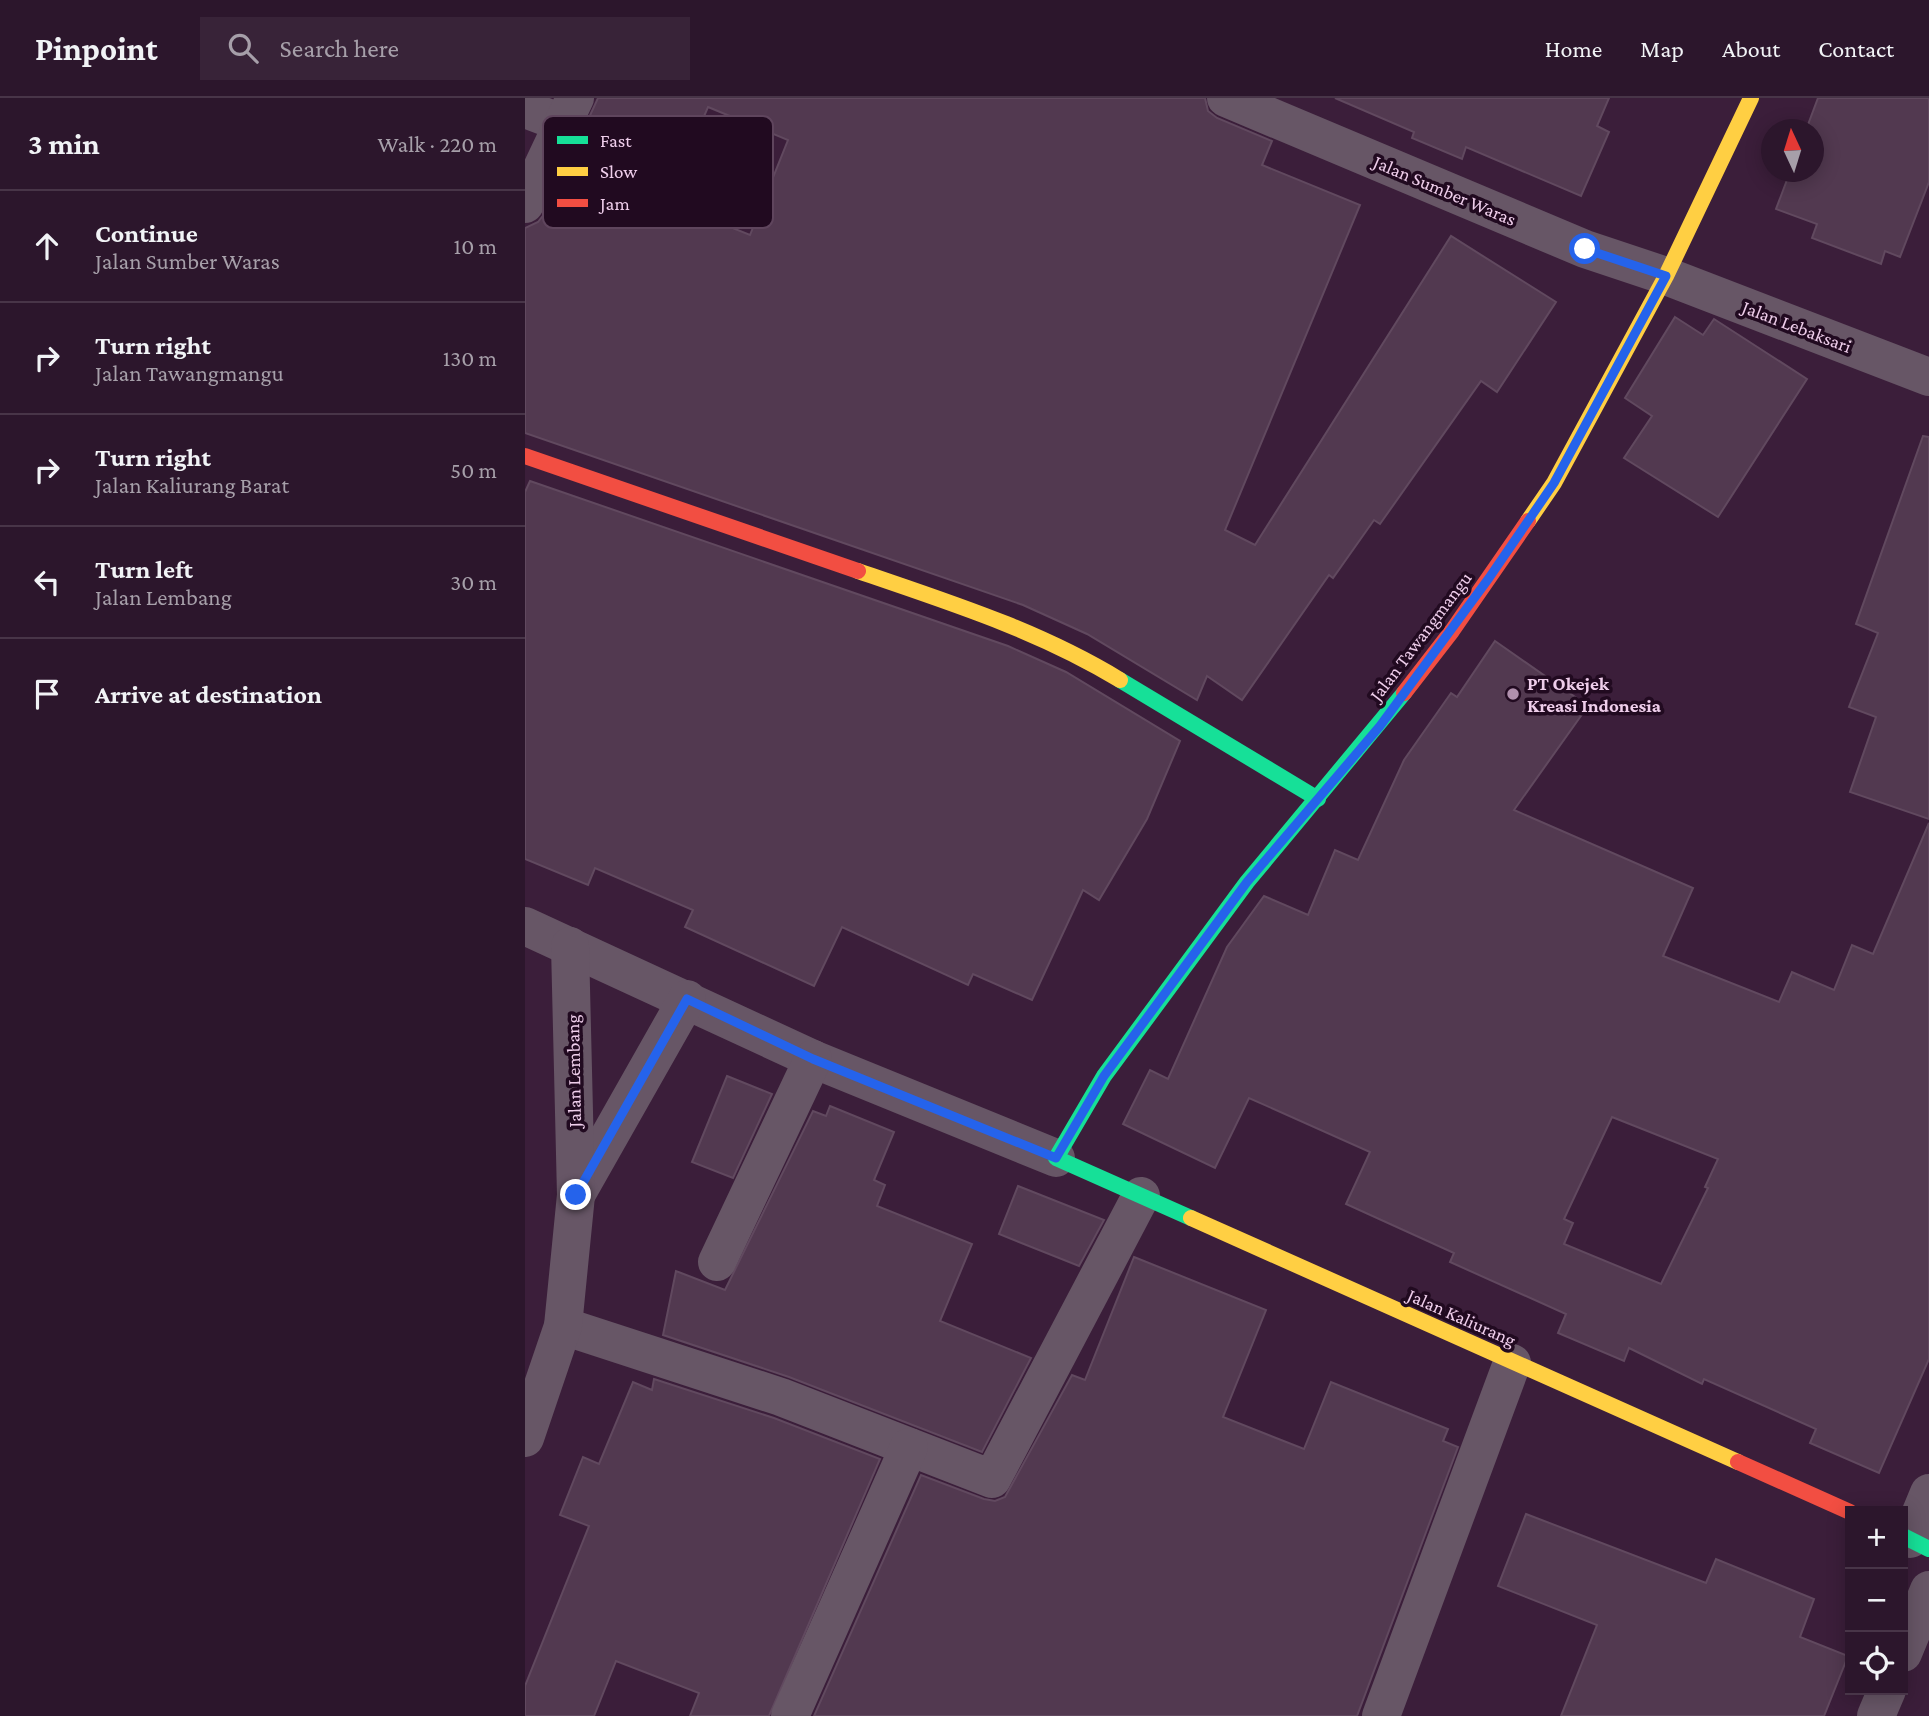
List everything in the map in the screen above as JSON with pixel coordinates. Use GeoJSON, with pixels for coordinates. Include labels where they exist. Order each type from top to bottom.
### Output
{"type":"FeatureCollection","features":[{"type":"Feature","properties":{"kind":"main road","name":"Jalan Tawangmangu"},"geometry":{"type":"LineString","coordinates":[[1056,1158],[1104,1076],[1247,882],[1380,726],[1452,631],[1554,483],[1666,276],[1751,98]]}},
{"type":"Feature","properties":{"kind":"main road"},"geometry":{"type":"LineString","coordinates":[[525,456],[1016,626],[1076,653],[1318,799]]}},
{"type":"Feature","properties":{"kind":"main road","name":"Jalan Kaliurang"},"geometry":{"type":"LineString","coordinates":[[1056,1158],[1845,1510]]}},
{"type":"Feature","properties":{"kind":"street","name":"Jalan Sumber Waras"},"geometry":{"type":"LineString","coordinates":[[1226,98],[1585,249],[1666,276]]}},
{"type":"Feature","properties":{"kind":"street"},"geometry":{"type":"LineString","coordinates":[[525,109],[543,128]]}},
{"type":"Feature","properties":{"kind":"street"},"geometry":{"type":"LineString","coordinates":[[525,204],[543,160]]}},
{"type":"Feature","properties":{"kind":"street","name":"Jalan Lebaksari"},"geometry":{"type":"LineString","coordinates":[[1666,276],[1929,377]]}},
{"type":"Feature","properties":{"kind":"street"},"geometry":{"type":"LineString","coordinates":[[525,926],[813,1059],[1056,1158]]}},
{"type":"Feature","properties":{"kind":"street","name":"Jalan Lembang"},"geometry":{"type":"LineString","coordinates":[[525,1438],[563,1326],[576,1195],[571,946]]}},
{"type":"Feature","properties":{"kind":"street","name":"Jalan Lembang"},"geometry":{"type":"LineString","coordinates":[[576,1195],[687,999]]}},
{"type":"Feature","properties":{"kind":"street"},"geometry":{"type":"LineString","coordinates":[[717,1262],[813,1059]]}},
{"type":"Feature","properties":{"kind":"street"},"geometry":{"type":"LineString","coordinates":[[563,1326],[781,1397],[992,1479],[1141,1196]]}},
{"type":"Feature","properties":{"kind":"street"},"geometry":{"type":"LineString","coordinates":[[1381,1716],[1512,1363]]}},
{"type":"Feature","properties":{"kind":"street"},"geometry":{"type":"LineString","coordinates":[[790,1716],[909,1447]]}},
{"type":"Feature","properties":{"kind":"street"},"geometry":{"type":"LineString","coordinates":[[1914,1541],[1929,1493]]}},
{"type":"Feature","properties":{"kind":"street"},"geometry":{"type":"LineString","coordinates":[[1908,1641],[1929,1590]]}},
{"type":"Feature","properties":{"kind":"street"},"geometry":{"type":"LineString","coordinates":[[1876,1716],[1885,1695]]}},
{"type":"Feature","properties":{"kind":"building"},"geometry":{"type":"Polygon","coordinates":[[[598,98],[1205,98],[1208,111],[1217,118],[1272,141],[1262,165],[1360,205],[1225,530],[1255,545],[1451,236],[1556,302],[1497,392],[1481,381],[1380,524],[1374,520],[1333,578],[1329,575],[1242,700],[1207,676],[1197,700],[1087,634],[1023,605],[525,433],[525,228],[538,222],[543,216],[543,228],[732,228],[750,235],[753,228],[773,228],[773,178],[788,140],[773,134],[773,116],[730,116],[708,107],[704,116],[590,116],[598,98]]]}},
{"type":"Feature","properties":{"kind":"building"},"geometry":{"type":"Polygon","coordinates":[[[1335,98],[1609,98],[1597,126],[1609,132],[1581,196],[1466,147],[1462,159],[1412,138],[1414,132],[1335,98]]]}},
{"type":"Feature","properties":{"kind":"building"},"geometry":{"type":"Polygon","coordinates":[[[1818,98],[1929,98],[1929,182],[1900,257],[1885,251],[1881,264],[1812,238],[1817,224],[1776,209],[1786,182],[1824,182],[1824,119],[1810,119],[1818,98]]]}},
{"type":"Feature","properties":{"kind":"building"},"geometry":{"type":"Polygon","coordinates":[[[1675,317],[1703,335],[1714,319],[1807,379],[1718,517],[1624,458],[1652,416],[1625,398],[1675,317]]]}},
{"type":"Feature","properties":{"kind":"building"},"geometry":{"type":"Polygon","coordinates":[[[1923,436],[1929,437],[1929,819],[1850,792],[1876,717],[1849,707],[1878,633],[1856,624],[1923,436]]]}},
{"type":"Feature","properties":{"kind":"building"},"geometry":{"type":"Polygon","coordinates":[[[530,481],[1008,646],[1066,672],[1180,741],[1147,819],[1099,900],[1083,890],[1032,1000],[973,974],[968,985],[842,927],[814,986],[685,927],[693,910],[595,868],[588,885],[525,859],[525,492],[530,481]]]}},
{"type":"Feature","properties":{"kind":"building"},"geometry":{"type":"Polygon","coordinates":[[[1495,641],[1588,706],[1514,810],[1693,888],[1663,956],[1779,1002],[1792,972],[1834,990],[1852,945],[1873,954],[1929,823],[1929,1359],[1879,1473],[1810,1443],[1816,1429],[1704,1379],[1702,1384],[1629,1348],[1624,1361],[1558,1333],[1566,1314],[1450,1262],[1454,1253],[1346,1204],[1370,1152],[1249,1098],[1215,1168],[1123,1124],[1150,1070],[1168,1079],[1227,947],[1264,896],[1308,915],[1335,850],[1358,860],[1404,760],[1451,693],[1457,697],[1495,641]],[[1612,1117],[1564,1219],[1573,1223],[1564,1244],[1661,1284],[1708,1188],[1705,1187],[1718,1159],[1612,1117]]]}},
{"type":"Feature","properties":{"kind":"building"},"geometry":{"type":"Polygon","coordinates":[[[727,1076],[772,1094],[733,1178],[692,1162],[727,1076]]]}},
{"type":"Feature","properties":{"kind":"building"},"geometry":{"type":"Polygon","coordinates":[[[830,1106],[894,1132],[874,1180],[885,1185],[877,1206],[972,1244],[940,1321],[1031,1358],[982,1452],[789,1377],[663,1335],[676,1271],[725,1290],[813,1111],[826,1116],[830,1106]]]}},
{"type":"Feature","properties":{"kind":"building"},"geometry":{"type":"Polygon","coordinates":[[[1018,1186],[1104,1220],[1079,1266],[999,1234],[1018,1186]]]}},
{"type":"Feature","properties":{"kind":"building"},"geometry":{"type":"Polygon","coordinates":[[[1134,1257],[1266,1310],[1223,1417],[1304,1449],[1331,1382],[1448,1429],[1443,1441],[1458,1447],[1357,1716],[814,1716],[921,1475],[984,1499],[995,1501],[1005,1497],[1072,1375],[1085,1380],[1134,1257]]]}},
{"type":"Feature","properties":{"kind":"building"},"geometry":{"type":"Polygon","coordinates":[[[654,1379],[774,1418],[880,1459],[769,1716],[690,1716],[699,1693],[616,1661],[594,1716],[525,1716],[525,1686],[589,1526],[560,1515],[583,1457],[599,1464],[633,1382],[652,1390],[654,1379]]]}},
{"type":"Feature","properties":{"kind":"building"},"geometry":{"type":"Polygon","coordinates":[[[1526,1514],[1706,1583],[1716,1559],[1814,1599],[1800,1637],[1845,1655],[1845,1664],[1824,1716],[1561,1716],[1597,1625],[1498,1586],[1526,1514]]]}},
{"type":"Feature","properties":{"kind":"traffic: fast"},"geometry":{"type":"LineString","coordinates":[[1120,680],[1318,799]]}},
{"type":"Feature","properties":{"kind":"traffic: fast"},"geometry":{"type":"LineString","coordinates":[[1191,1218],[1056,1158],[1104,1076],[1247,882],[1404,693]]}},
{"type":"Feature","properties":{"kind":"traffic: fast"},"geometry":{"type":"LineString","coordinates":[[1908,1538],[1929,1549]]}},
{"type":"Feature","properties":{"kind":"traffic: slow"},"geometry":{"type":"LineString","coordinates":[[1528,521],[1554,483],[1666,276],[1751,98]]}},
{"type":"Feature","properties":{"kind":"traffic: slow"},"geometry":{"type":"LineString","coordinates":[[858,571],[1025,632],[1120,680]]}},
{"type":"Feature","properties":{"kind":"traffic: slow"},"geometry":{"type":"LineString","coordinates":[[1191,1218],[1738,1462]]}},
{"type":"Feature","properties":{"kind":"traffic: jam"},"geometry":{"type":"LineString","coordinates":[[525,456],[858,571]]}},
{"type":"Feature","properties":{"kind":"traffic: jam"},"geometry":{"type":"LineString","coordinates":[[1404,693],[1452,631],[1528,521]]}},
{"type":"Feature","properties":{"kind":"traffic: jam"},"geometry":{"type":"LineString","coordinates":[[1738,1462],[1845,1510]]}},
{"type":"Feature","properties":{"kind":"place","name":"PT Okejek Kreasi Indonesia"},"geometry":{"type":"Point","coordinates":[1513,694]}},
{"type":"Feature","properties":{"kind":"route"},"geometry":{"type":"LineString","coordinates":[[576,1195],[687,999],[813,1059],[1056,1158],[1104,1076],[1247,882],[1380,726],[1452,631],[1554,483],[1666,276],[1585,249]]}}]}
